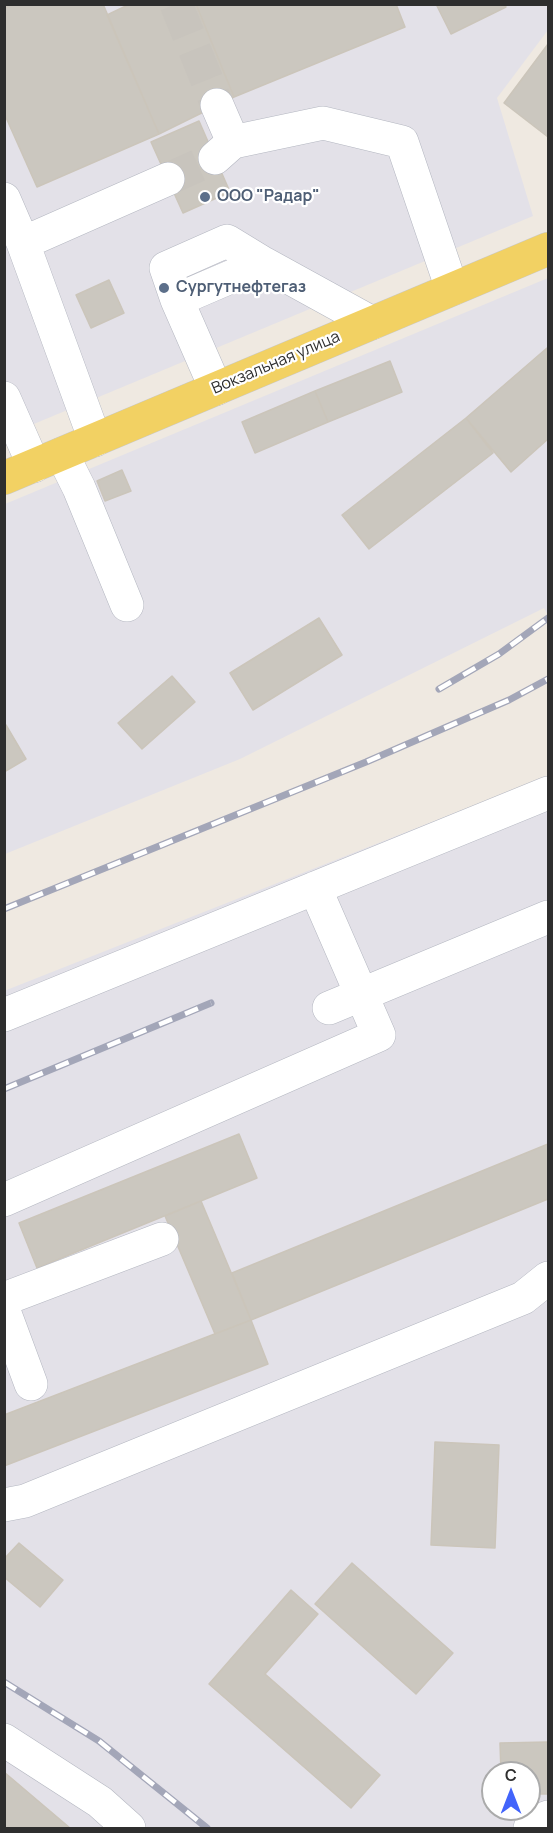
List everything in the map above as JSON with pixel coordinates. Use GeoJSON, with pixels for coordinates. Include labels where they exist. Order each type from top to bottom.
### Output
{"type":"FeatureCollection","features":[{"type":"Feature","properties":{"kind":"main road","name":"Вокзальная улица"},"geometry":{"type":"LineString","coordinates":[[4,478],[549,249]]}},
{"type":"Feature","properties":{"kind":"lane"},"geometry":{"type":"LineString","coordinates":[[218,105],[224,150],[323,123],[402,142],[452,289]]}},
{"type":"Feature","properties":{"kind":"lane"},"geometry":{"type":"LineString","coordinates":[[22,243],[168,179]]}},
{"type":"Feature","properties":{"kind":"lane"},"geometry":{"type":"LineString","coordinates":[[4,199],[95,440]]}},
{"type":"Feature","properties":{"kind":"lane"},"geometry":{"type":"LineString","coordinates":[[216,389],[177,300],[263,263],[372,323]]}},
{"type":"Feature","properties":{"kind":"lane"},"geometry":{"type":"LineString","coordinates":[[4,398],[48,460],[79,488],[127,605]]}},
{"type":"Feature","properties":{"kind":"lane"},"geometry":{"type":"LineString","coordinates":[[4,1015],[549,792]]}},
{"type":"Feature","properties":{"kind":"lane"},"geometry":{"type":"LineString","coordinates":[[4,1200],[379,1035],[315,888]]}},
{"type":"Feature","properties":{"kind":"lane"},"geometry":{"type":"LineString","coordinates":[[329,1008],[549,917]]}},
{"type":"Feature","properties":{"kind":"lane"},"geometry":{"type":"LineString","coordinates":[[4,1299],[162,1239]]}},
{"type":"Feature","properties":{"kind":"lane"},"geometry":{"type":"LineString","coordinates":[[4,1505],[25,1501],[523,1298],[549,1278]]}},
{"type":"Feature","properties":{"kind":"lane"},"geometry":{"type":"LineString","coordinates":[[4,1311],[31,1384]]}},
{"type":"Feature","properties":{"kind":"lane"},"geometry":{"type":"LineString","coordinates":[[4,1740],[100,1802],[129,1828]]}},
{"type":"Feature","properties":{"kind":"lane"},"geometry":{"type":"LineString","coordinates":[[530,1828],[533,1823],[549,1817]]}},
{"type":"Feature","properties":{"kind":"shaded area"},"geometry":{"type":"Polygon","coordinates":[[[5,5],[548,5],[548,30],[497,98],[533,216],[5,436],[5,5]]]}},
{"type":"Feature","properties":{"kind":"shaded area"},"geometry":{"type":"Polygon","coordinates":[[[548,278],[548,616],[544,608],[240,759],[5,854],[5,504],[548,278]]]}},
{"type":"Feature","properties":{"kind":"shaded area"},"geometry":{"type":"Polygon","coordinates":[[[548,776],[548,1828],[5,1828],[4,991],[548,776]]]}},
{"type":"Feature","properties":{"kind":"building"},"geometry":{"type":"Polygon","coordinates":[[[12,4],[103,4],[159,134],[37,187],[4,113],[4,8],[12,4]]]}},
{"type":"Feature","properties":{"kind":"building"},"geometry":{"type":"Polygon","coordinates":[[[130,4],[196,4],[234,97],[159,134],[107,15],[130,4]]]}},
{"type":"Feature","properties":{"kind":"building"},"geometry":{"type":"Polygon","coordinates":[[[196,4],[396,4],[405,27],[234,97],[196,4]]]}},
{"type":"Feature","properties":{"kind":"building"},"geometry":{"type":"Polygon","coordinates":[[[436,4],[504,4],[506,7],[451,34],[436,4]]]}},
{"type":"Feature","properties":{"kind":"building"},"geometry":{"type":"Polygon","coordinates":[[[548,44],[548,137],[504,103],[548,44]]]}},
{"type":"Feature","properties":{"kind":"building"},"geometry":{"type":"Polygon","coordinates":[[[199,121],[230,192],[183,213],[151,142],[199,121]]]}},
{"type":"Feature","properties":{"kind":"building"},"geometry":{"type":"Polygon","coordinates":[[[109,280],[124,313],[91,328],[76,295],[109,280]]]}},
{"type":"Feature","properties":{"kind":"building"},"geometry":{"type":"Polygon","coordinates":[[[547,348],[548,439],[511,472],[466,418],[547,348]]]}},
{"type":"Feature","properties":{"kind":"building"},"geometry":{"type":"Polygon","coordinates":[[[390,361],[402,392],[328,422],[315,391],[390,361]]]}},
{"type":"Feature","properties":{"kind":"building"},"geometry":{"type":"Polygon","coordinates":[[[315,391],[328,422],[255,453],[242,422],[315,391]]]}},
{"type":"Feature","properties":{"kind":"building"},"geometry":{"type":"Polygon","coordinates":[[[466,418],[493,453],[369,549],[342,515],[466,418]]]}},
{"type":"Feature","properties":{"kind":"building"},"geometry":{"type":"Polygon","coordinates":[[[122,470],[131,491],[105,501],[97,481],[122,470]]]}},
{"type":"Feature","properties":{"kind":"building"},"geometry":{"type":"Polygon","coordinates":[[[319,618],[342,655],[253,710],[230,673],[319,618]]]}},
{"type":"Feature","properties":{"kind":"building"},"geometry":{"type":"Polygon","coordinates":[[[172,676],[195,702],[142,749],[118,723],[172,676]]]}},
{"type":"Feature","properties":{"kind":"building"},"geometry":{"type":"Polygon","coordinates":[[[6,725],[26,759],[4,772],[4,726],[6,725]]]}},
{"type":"Feature","properties":{"kind":"building"},"geometry":{"type":"Polygon","coordinates":[[[239,1134],[257,1178],[37,1268],[19,1223],[239,1134]]]}},
{"type":"Feature","properties":{"kind":"building"},"geometry":{"type":"Polygon","coordinates":[[[548,1144],[548,1199],[251,1320],[232,1273],[548,1144]]]}},
{"type":"Feature","properties":{"kind":"building"},"geometry":{"type":"Polygon","coordinates":[[[201,1201],[251,1320],[215,1334],[165,1216],[201,1201]]]}},
{"type":"Feature","properties":{"kind":"building"},"geometry":{"type":"Polygon","coordinates":[[[251,1320],[268,1364],[4,1466],[4,1415],[251,1320]]]}},
{"type":"Feature","properties":{"kind":"building"},"geometry":{"type":"Polygon","coordinates":[[[435,1442],[499,1445],[495,1548],[431,1545],[435,1442]]]}},
{"type":"Feature","properties":{"kind":"building"},"geometry":{"type":"Polygon","coordinates":[[[19,1543],[63,1580],[40,1607],[4,1577],[4,1559],[19,1543]]]}},
{"type":"Feature","properties":{"kind":"building"},"geometry":{"type":"Polygon","coordinates":[[[352,1563],[453,1653],[416,1694],[315,1604],[352,1563]]]}},
{"type":"Feature","properties":{"kind":"building"},"geometry":{"type":"Polygon","coordinates":[[[291,1590],[318,1614],[265,1674],[380,1775],[351,1808],[209,1684],[291,1590]]]}},
{"type":"Feature","properties":{"kind":"building"},"geometry":{"type":"Polygon","coordinates":[[[548,1742],[548,1794],[541,1794],[541,1761],[501,1761],[500,1743],[548,1742]]]}},
{"type":"Feature","properties":{"kind":"building"},"geometry":{"type":"Polygon","coordinates":[[[4,1772],[70,1828],[4,1828],[4,1772]]]}},
{"type":"Feature","properties":{"kind":"tunnel"},"geometry":{"type":"LineString","coordinates":[[176,4],[217,105]]}},
{"type":"Feature","properties":{"kind":"tunnel"},"geometry":{"type":"LineString","coordinates":[[168,179],[215,158]]}},
{"type":"Feature","properties":{"kind":"railway"},"geometry":{"type":"LineString","coordinates":[[439,689],[499,654],[548,618]]}},
{"type":"Feature","properties":{"kind":"railway"},"geometry":{"type":"LineString","coordinates":[[4,909],[366,762],[509,700],[548,679]]}},
{"type":"Feature","properties":{"kind":"railway"},"geometry":{"type":"LineString","coordinates":[[4,1089],[211,1003]]}},
{"type":"Feature","properties":{"kind":"railway"},"geometry":{"type":"LineString","coordinates":[[4,1682],[99,1741],[207,1828]]}},
{"type":"Feature","properties":{"kind":"place","name":"ООО \"Радар\""},"geometry":{"type":"Point","coordinates":[205,197]}},
{"type":"Feature","properties":{"kind":"place","name":"Сургутнефтегаз"},"geometry":{"type":"Point","coordinates":[164,288]}}]}
